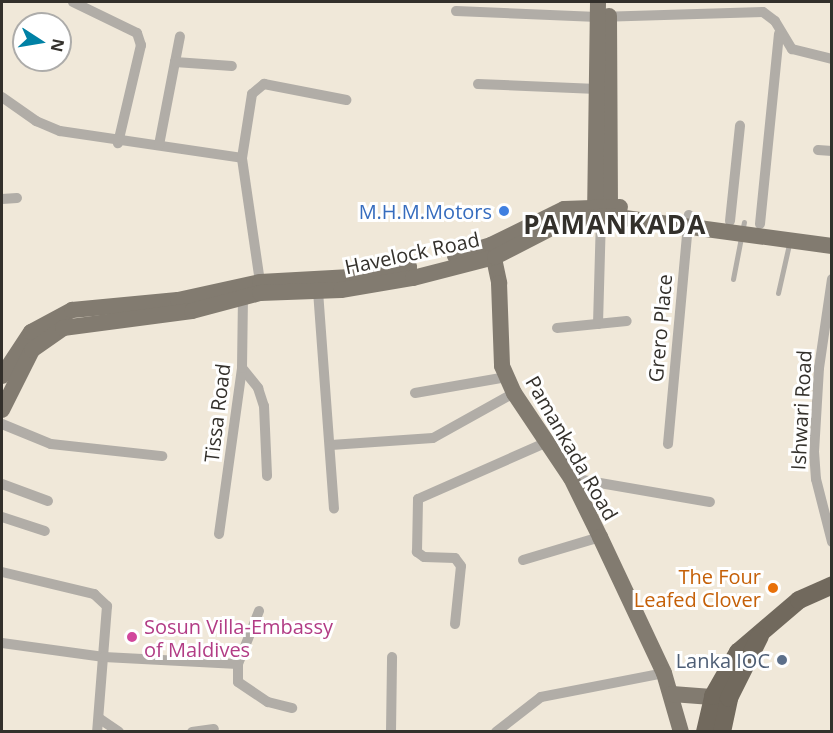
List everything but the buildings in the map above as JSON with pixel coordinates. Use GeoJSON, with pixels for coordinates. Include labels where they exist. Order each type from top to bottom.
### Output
{"type":"FeatureCollection","features":[{"type":"Feature","properties":{"kind":"highway"},"geometry":{"type":"LineString","coordinates":[[705,732],[721,697],[760,634],[799,600],[831,585]]}},
{"type":"Feature","properties":{"kind":"highway"},"geometry":{"type":"LineString","coordinates":[[721,697],[722,732]]}},
{"type":"Feature","properties":{"kind":"main road"},"geometry":{"type":"LineString","coordinates":[[602,212],[597,89],[603,9]]}},
{"type":"Feature","properties":{"kind":"main road"},"geometry":{"type":"LineString","coordinates":[[602,212],[603,9]]}},
{"type":"Feature","properties":{"kind":"main road","name":"Havelock Road"},"geometry":{"type":"LineString","coordinates":[[2,410],[32,350],[63,328],[192,311],[243,296],[378,286],[493,251],[567,220],[602,212],[831,235]]}},
{"type":"Feature","properties":{"kind":"main road","name":"Havelock Road"},"geometry":{"type":"LineString","coordinates":[[744,225],[790,239],[831,246]]}},
{"type":"Feature","properties":{"kind":"main road","name":"Havelock Road"},"geometry":{"type":"LineString","coordinates":[[2,376],[31,332],[55,317],[90,308],[178,300],[260,282],[398,270],[493,251]]}},
{"type":"Feature","properties":{"kind":"main road","name":"Pamankada Road"},"geometry":{"type":"LineString","coordinates":[[493,251],[499,335],[511,385],[571,478],[600,537],[664,673],[672,694],[681,732]]}},
{"type":"Feature","properties":{"kind":"main road"},"geometry":{"type":"LineString","coordinates":[[672,694],[721,697]]}},
{"type":"Feature","properties":{"kind":"street"},"geometry":{"type":"LineString","coordinates":[[73,2],[137,33],[141,45],[118,143]]}},
{"type":"Feature","properties":{"kind":"street"},"geometry":{"type":"LineString","coordinates":[[456,11],[603,9],[763,12],[775,21],[779,34],[792,49],[831,59]]}},
{"type":"Feature","properties":{"kind":"street"},"geometry":{"type":"LineString","coordinates":[[744,225],[779,34]]}},
{"type":"Feature","properties":{"kind":"street"},"geometry":{"type":"LineString","coordinates":[[159,145],[180,36]]}},
{"type":"Feature","properties":{"kind":"street"},"geometry":{"type":"LineString","coordinates":[[175,62],[231,66]]}},
{"type":"Feature","properties":{"kind":"street"},"geometry":{"type":"LineString","coordinates":[[260,282],[242,158],[252,94],[264,84],[346,100]]}},
{"type":"Feature","properties":{"kind":"street"},"geometry":{"type":"LineString","coordinates":[[478,84],[597,89]]}},
{"type":"Feature","properties":{"kind":"street"},"geometry":{"type":"LineString","coordinates":[[2,97],[36,121],[60,131],[118,143],[159,145],[242,158]]}},
{"type":"Feature","properties":{"kind":"street"},"geometry":{"type":"LineString","coordinates":[[740,126],[744,225]]}},
{"type":"Feature","properties":{"kind":"street"},"geometry":{"type":"LineString","coordinates":[[818,150],[831,151]]}},
{"type":"Feature","properties":{"kind":"street"},"geometry":{"type":"LineString","coordinates":[[2,199],[17,198]]}},
{"type":"Feature","properties":{"kind":"street"},"geometry":{"type":"LineString","coordinates":[[598,324],[602,212]]}},
{"type":"Feature","properties":{"kind":"street","name":"Grero Place"},"geometry":{"type":"LineString","coordinates":[[668,444],[688,220]]}},
{"type":"Feature","properties":{"kind":"street","name":"Ishwari Road"},"geometry":{"type":"LineString","coordinates":[[831,279],[819,368],[814,450],[816,479],[831,542]]}},
{"type":"Feature","properties":{"kind":"street"},"geometry":{"type":"LineString","coordinates":[[318,291],[334,508]]}},
{"type":"Feature","properties":{"kind":"street","name":"Tissa Road"},"geometry":{"type":"LineString","coordinates":[[219,534],[242,368],[243,296]]}},
{"type":"Feature","properties":{"kind":"street"},"geometry":{"type":"LineString","coordinates":[[557,328],[627,321]]}},
{"type":"Feature","properties":{"kind":"street"},"geometry":{"type":"LineString","coordinates":[[242,368],[258,388],[264,406],[267,476]]}},
{"type":"Feature","properties":{"kind":"street"},"geometry":{"type":"LineString","coordinates":[[331,445],[433,438],[511,385]]}},
{"type":"Feature","properties":{"kind":"street"},"geometry":{"type":"LineString","coordinates":[[416,393],[511,385]]}},
{"type":"Feature","properties":{"kind":"street"},"geometry":{"type":"LineString","coordinates":[[2,424],[51,444],[162,456]]}},
{"type":"Feature","properties":{"kind":"street"},"geometry":{"type":"LineString","coordinates":[[455,624],[461,566],[455,558],[424,557],[417,552],[418,499],[547,442]]}},
{"type":"Feature","properties":{"kind":"street"},"geometry":{"type":"LineString","coordinates":[[571,478],[710,502]]}},
{"type":"Feature","properties":{"kind":"street"},"geometry":{"type":"LineString","coordinates":[[2,484],[48,501]]}},
{"type":"Feature","properties":{"kind":"street"},"geometry":{"type":"LineString","coordinates":[[2,517],[45,531]]}},
{"type":"Feature","properties":{"kind":"street"},"geometry":{"type":"LineString","coordinates":[[523,560],[600,537]]}},
{"type":"Feature","properties":{"kind":"street"},"geometry":{"type":"LineString","coordinates":[[2,572],[103,599],[107,606],[100,719],[97,732]]}},
{"type":"Feature","properties":{"kind":"street"},"geometry":{"type":"LineString","coordinates":[[258,611],[238,664],[238,682],[268,702],[292,708]]}},
{"type":"Feature","properties":{"kind":"street"},"geometry":{"type":"LineString","coordinates":[[2,643],[104,657],[238,664]]}},
{"type":"Feature","properties":{"kind":"street"},"geometry":{"type":"LineString","coordinates":[[391,732],[392,657]]}},
{"type":"Feature","properties":{"kind":"street"},"geometry":{"type":"LineString","coordinates":[[496,732],[541,697],[664,673]]}},
{"type":"Feature","properties":{"kind":"street"},"geometry":{"type":"LineString","coordinates":[[100,719],[119,732]]}},
{"type":"Feature","properties":{"kind":"street"},"geometry":{"type":"LineString","coordinates":[[192,732],[214,729]]}},
{"type":"Feature","properties":{"kind":"lane"},"geometry":{"type":"LineString","coordinates":[[733,279],[744,225]]}},
{"type":"Feature","properties":{"kind":"lane"},"geometry":{"type":"LineString","coordinates":[[778,293],[790,239]]}},
{"type":"Feature","properties":{"kind":"place","name":"M.H.M.Motors"},"geometry":{"type":"Point","coordinates":[504,211]}},
{"type":"Feature","properties":{"kind":"place","name":"The Four Leafed Clover"},"geometry":{"type":"Point","coordinates":[773,588]}},
{"type":"Feature","properties":{"kind":"place","name":"Sosun Villa-Embassy of Maldives"},"geometry":{"type":"Point","coordinates":[132,637]}},
{"type":"Feature","properties":{"kind":"place","name":"Lanka IOC"},"geometry":{"type":"Point","coordinates":[782,660]}},
{"type":"Feature","properties":{"kind":"district","name":"PAMANKADA"},"geometry":{"type":"Point","coordinates":[615,225]}}]}
